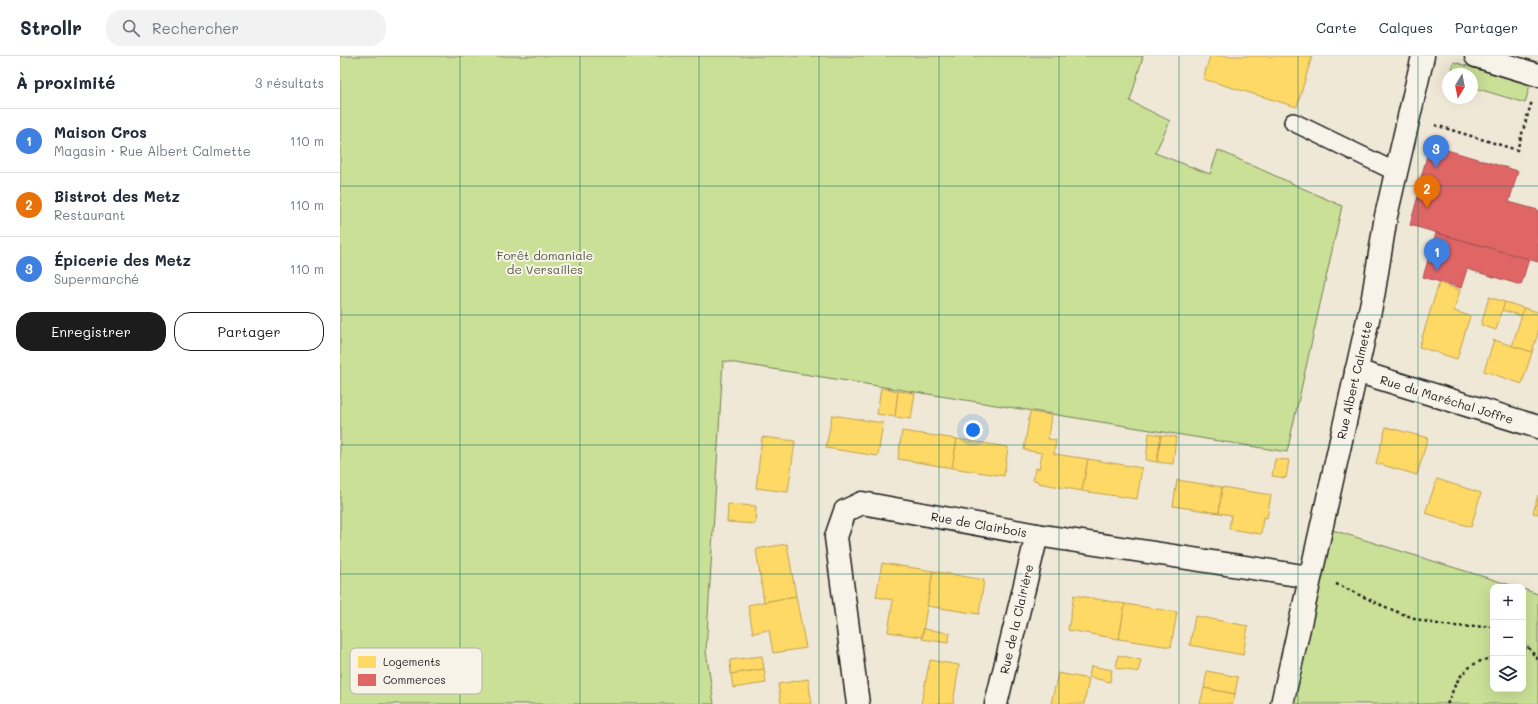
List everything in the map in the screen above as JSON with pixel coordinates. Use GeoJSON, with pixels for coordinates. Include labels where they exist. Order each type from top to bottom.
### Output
{"type":"FeatureCollection","features":[{"type":"Feature","properties":{"kind":"street","name":"Rue Albert Calmette"},"geometry":{"type":"LineString","coordinates":[[1282,704],[1373,297],[1386,216],[1423,56]]}},
{"type":"Feature","properties":{"kind":"street"},"geometry":{"type":"LineString","coordinates":[[1476,56],[1536,85]]}},
{"type":"Feature","properties":{"kind":"street","name":"Rue du Maréchal Joffre"},"geometry":{"type":"LineString","coordinates":[[1356,371],[1538,427]]}},
{"type":"Feature","properties":{"kind":"street","name":"Rue de Clairbois"},"geometry":{"type":"LineString","coordinates":[[858,704],[836,537],[845,511],[862,503],[1037,535],[1310,576]]}},
{"type":"Feature","properties":{"kind":"street","name":"Rue de la Clairière"},"geometry":{"type":"LineString","coordinates":[[996,704],[1037,535]]}},
{"type":"Feature","properties":{"kind":"lane"},"geometry":{"type":"LineString","coordinates":[[1293,122],[1396,172]]}},
{"type":"Feature","properties":{"kind":"path"},"geometry":{"type":"LineString","coordinates":[[1409,117],[1517,150],[1536,85]]}},
{"type":"Feature","properties":{"kind":"path"},"geometry":{"type":"LineString","coordinates":[[1310,576],[1335,584],[1409,616],[1429,622],[1443,625],[1470,627],[1490,626]]}},
{"type":"Feature","properties":{"kind":"path"},"geometry":{"type":"LineString","coordinates":[[1526,646],[1538,660]]}},
{"type":"Feature","properties":{"kind":"path"},"geometry":{"type":"LineString","coordinates":[[1447,704],[1456,682],[1474,663],[1482,659],[1490,658]]}},
{"type":"Feature","properties":{"kind":"green space","name":"Forêt domaniale de Versailles"},"geometry":{"type":"Polygon","coordinates":[[[340,56],[1143,56],[1130,101],[1170,121],[1155,153],[1210,174],[1218,150],[1342,206],[1287,452],[723,361],[706,651],[714,704],[340,704],[340,56]]]}},
{"type":"Feature","properties":{"kind":"green space"},"geometry":{"type":"Polygon","coordinates":[[[1454,62],[1474,68],[1452,68],[1454,62]]]}},
{"type":"Feature","properties":{"kind":"green space"},"geometry":{"type":"Polygon","coordinates":[[[1478,69],[1530,85],[1525,103],[1478,89],[1478,69]]]}},
{"type":"Feature","properties":{"kind":"green space"},"geometry":{"type":"Polygon","coordinates":[[[1326,528],[1507,584],[1490,584],[1490,692],[1526,692],[1526,590],[1538,594],[1538,704],[1288,704],[1326,528]]]}},
{"type":"Feature","properties":{"kind":"building: Logements"},"geometry":{"type":"Polygon","coordinates":[[[1210,56],[1312,56],[1297,107],[1203,79],[1210,56]]]}},
{"type":"Feature","properties":{"kind":"building: Logements"},"geometry":{"type":"Polygon","coordinates":[[[1439,283],[1460,290],[1454,311],[1470,316],[1457,359],[1419,347],[1439,283]]]}},
{"type":"Feature","properties":{"kind":"building: Logements"},"geometry":{"type":"Polygon","coordinates":[[[1489,297],[1505,302],[1496,330],[1481,325],[1489,297]]]}},
{"type":"Feature","properties":{"kind":"building: Logements"},"geometry":{"type":"Polygon","coordinates":[[[1505,302],[1524,308],[1522,316],[1502,310],[1505,302]]]}},
{"type":"Feature","properties":{"kind":"building: Logements"},"geometry":{"type":"Polygon","coordinates":[[[1524,308],[1538,312],[1538,333],[1532,352],[1512,346],[1524,308]]]}},
{"type":"Feature","properties":{"kind":"building: Logements"},"geometry":{"type":"Polygon","coordinates":[[[1494,340],[1532,352],[1522,384],[1484,371],[1494,340]]]}},
{"type":"Feature","properties":{"kind":"building: Logements"},"geometry":{"type":"Polygon","coordinates":[[[881,388],[898,391],[895,417],[877,414],[881,388]]]}},
{"type":"Feature","properties":{"kind":"building: Logements"},"geometry":{"type":"Polygon","coordinates":[[[898,391],[915,393],[911,419],[895,417],[898,391]]]}},
{"type":"Feature","properties":{"kind":"building: Logements"},"geometry":{"type":"Polygon","coordinates":[[[1030,412],[1051,415],[1048,439],[1056,440],[1054,454],[1088,459],[1082,491],[1038,483],[1038,481],[1033,480],[1035,468],[1039,469],[1042,453],[1024,450],[1030,412]]]}},
{"type":"Feature","properties":{"kind":"building: Logements"},"geometry":{"type":"Polygon","coordinates":[[[832,415],[883,423],[878,456],[826,448],[832,415]]]}},
{"type":"Feature","properties":{"kind":"building: Logements"},"geometry":{"type":"Polygon","coordinates":[[[1386,427],[1428,438],[1417,475],[1376,463],[1386,427]]]}},
{"type":"Feature","properties":{"kind":"building: Logements"},"geometry":{"type":"Polygon","coordinates":[[[902,431],[957,439],[952,468],[898,459],[902,431]]]}},
{"type":"Feature","properties":{"kind":"building: Logements"},"geometry":{"type":"Polygon","coordinates":[[[1149,433],[1161,435],[1157,462],[1146,460],[1149,433]]]}},
{"type":"Feature","properties":{"kind":"building: Logements"},"geometry":{"type":"Polygon","coordinates":[[[1161,435],[1176,437],[1173,464],[1157,462],[1161,435]]]}},
{"type":"Feature","properties":{"kind":"building: Logements"},"geometry":{"type":"Polygon","coordinates":[[[762,437],[795,441],[788,492],[756,488],[762,437]]]}},
{"type":"Feature","properties":{"kind":"building: Logements"},"geometry":{"type":"Polygon","coordinates":[[[957,439],[1008,447],[1004,476],[952,468],[957,439]]]}},
{"type":"Feature","properties":{"kind":"building: Logements"},"geometry":{"type":"Polygon","coordinates":[[[1088,459],[1142,468],[1137,499],[1082,491],[1088,459]]]}},
{"type":"Feature","properties":{"kind":"building: Logements"},"geometry":{"type":"Polygon","coordinates":[[[1275,459],[1289,460],[1286,478],[1272,476],[1275,459]]]}},
{"type":"Feature","properties":{"kind":"building: Logements"},"geometry":{"type":"Polygon","coordinates":[[[1437,479],[1481,493],[1471,527],[1425,513],[1437,479]]]}},
{"type":"Feature","properties":{"kind":"building: Logements"},"geometry":{"type":"Polygon","coordinates":[[[1177,480],[1222,487],[1219,513],[1173,506],[1177,480]]]}},
{"type":"Feature","properties":{"kind":"building: Logements"},"geometry":{"type":"Polygon","coordinates":[[[1222,487],[1271,495],[1267,518],[1263,517],[1261,534],[1229,529],[1231,515],[1219,513],[1222,487]]]}},
{"type":"Feature","properties":{"kind":"building: Logements"},"geometry":{"type":"Polygon","coordinates":[[[1538,495],[1538,514],[1533,513],[1538,495]]]}},
{"type":"Feature","properties":{"kind":"building: Logements"},"geometry":{"type":"Polygon","coordinates":[[[728,504],[756,506],[755,524],[727,522],[728,504]]]}},
{"type":"Feature","properties":{"kind":"building: Logements"},"geometry":{"type":"Polygon","coordinates":[[[787,544],[796,596],[764,602],[756,549],[787,544]]]}},
{"type":"Feature","properties":{"kind":"building: Logements"},"geometry":{"type":"Polygon","coordinates":[[[882,563],[933,571],[922,637],[888,632],[893,600],[876,597],[882,563]]]}},
{"type":"Feature","properties":{"kind":"building: Logements"},"geometry":{"type":"Polygon","coordinates":[[[933,571],[984,580],[979,614],[927,606],[933,571]]]}},
{"type":"Feature","properties":{"kind":"building: Logements"},"geometry":{"type":"Polygon","coordinates":[[[1074,595],[1125,604],[1119,639],[1068,630],[1074,595]]]}},
{"type":"Feature","properties":{"kind":"building: Logements"},"geometry":{"type":"Polygon","coordinates":[[[796,596],[806,648],[773,653],[769,630],[753,633],[748,605],[796,596]]]}},
{"type":"Feature","properties":{"kind":"building: Logements"},"geometry":{"type":"Polygon","coordinates":[[[1125,604],[1177,612],[1171,647],[1119,639],[1125,604]]]}},
{"type":"Feature","properties":{"kind":"building: Logements"},"geometry":{"type":"Polygon","coordinates":[[[1195,616],[1248,626],[1243,655],[1190,645],[1195,616]]]}},
{"type":"Feature","properties":{"kind":"building: Logements"},"geometry":{"type":"Polygon","coordinates":[[[924,629],[950,633],[948,643],[922,639],[924,629]]]}},
{"type":"Feature","properties":{"kind":"building: Logements"},"geometry":{"type":"Polygon","coordinates":[[[1118,655],[1141,660],[1138,672],[1116,668],[1118,655]]]}},
{"type":"Feature","properties":{"kind":"building: Logements"},"geometry":{"type":"Polygon","coordinates":[[[762,656],[764,669],[731,674],[730,660],[762,656]]]}},
{"type":"Feature","properties":{"kind":"building: Logements"},"geometry":{"type":"Polygon","coordinates":[[[930,660],[959,665],[953,704],[921,704],[930,660]]]}},
{"type":"Feature","properties":{"kind":"building: Logements"},"geometry":{"type":"Polygon","coordinates":[[[1091,666],[1112,670],[1110,682],[1089,677],[1091,666]]]}},
{"type":"Feature","properties":{"kind":"building: Logements"},"geometry":{"type":"Polygon","coordinates":[[[764,669],[766,683],[733,688],[731,674],[764,669]]]}},
{"type":"Feature","properties":{"kind":"building: Logements"},"geometry":{"type":"Polygon","coordinates":[[[1207,671],[1238,677],[1235,694],[1204,688],[1207,671]]]}},
{"type":"Feature","properties":{"kind":"building: Logements"},"geometry":{"type":"Polygon","coordinates":[[[1058,673],[1089,679],[1084,704],[1051,704],[1058,673]]]}},
{"type":"Feature","properties":{"kind":"building: Logements"},"geometry":{"type":"Polygon","coordinates":[[[808,679],[812,704],[781,704],[778,684],[808,679]]]}},
{"type":"Feature","properties":{"kind":"building: Logements"},"geometry":{"type":"Polygon","coordinates":[[[1204,688],[1235,694],[1233,704],[1200,704],[1204,688]]]}},
{"type":"Feature","properties":{"kind":"building: Commerces"},"geometry":{"type":"Polygon","coordinates":[[[1430,145],[1518,171],[1509,202],[1538,210],[1538,262],[1410,225],[1430,145]]]}},
{"type":"Feature","properties":{"kind":"building: Commerces"},"geometry":{"type":"Polygon","coordinates":[[[1436,233],[1529,259],[1521,285],[1467,269],[1461,288],[1423,277],[1436,233]]]}},
{"type":"Feature","properties":{"kind":"place","name":"Épicerie des Metz"},"geometry":{"type":"Point","coordinates":[1436,168]}},
{"type":"Feature","properties":{"kind":"place","name":"Bistrot des Metz"},"geometry":{"type":"Point","coordinates":[1427,208]}},
{"type":"Feature","properties":{"kind":"place","name":"Maison Cros"},"geometry":{"type":"Point","coordinates":[1437,271]}}]}
